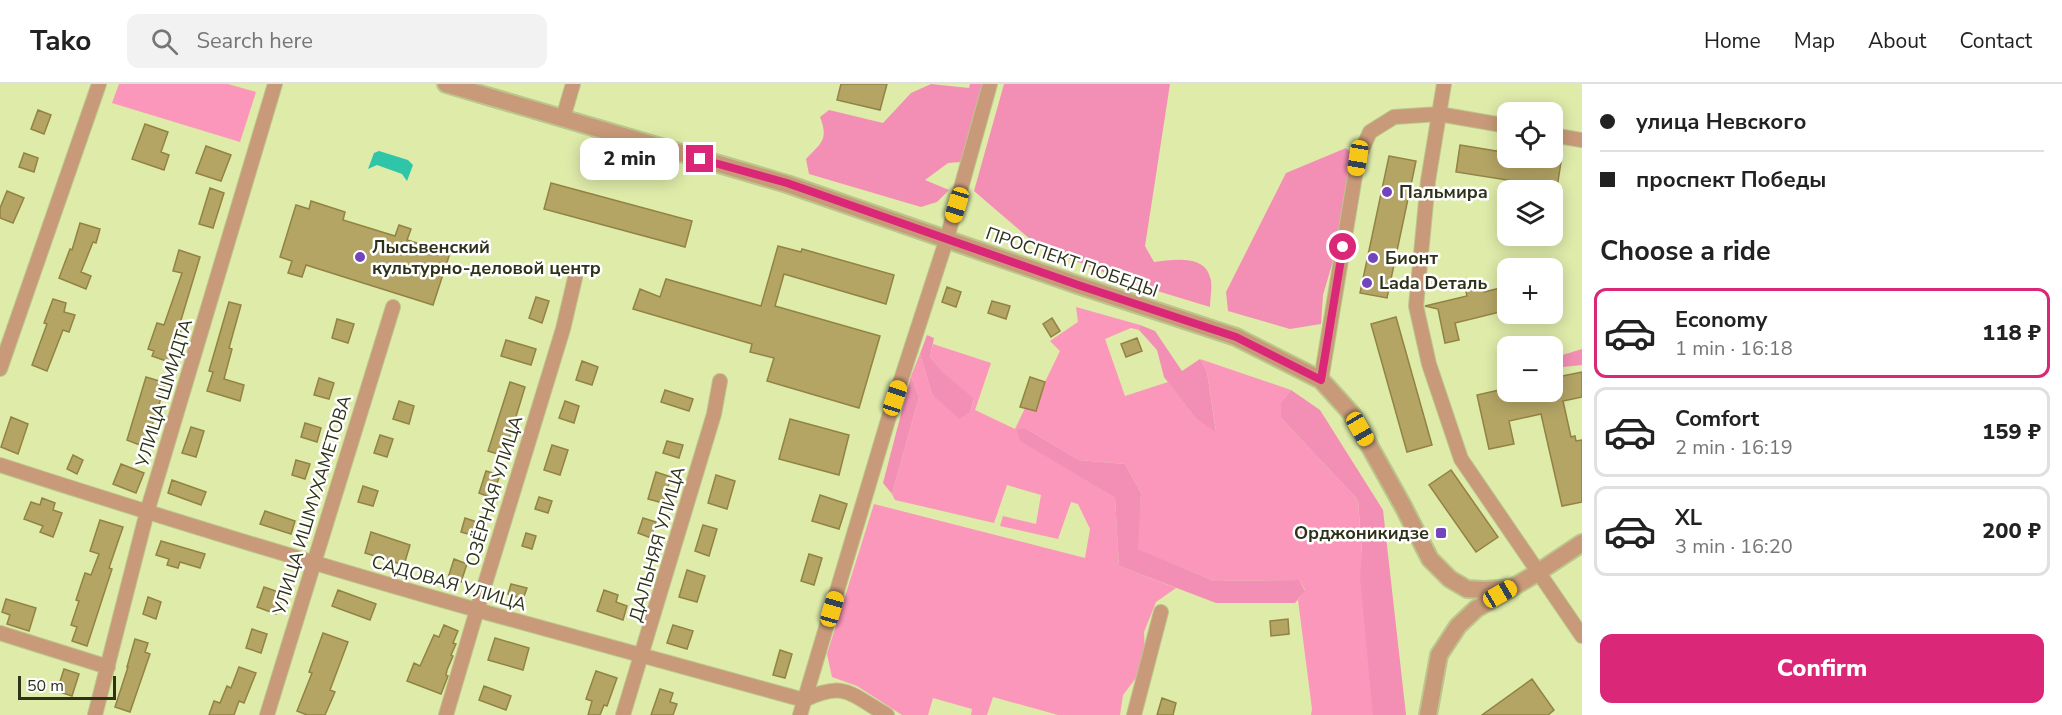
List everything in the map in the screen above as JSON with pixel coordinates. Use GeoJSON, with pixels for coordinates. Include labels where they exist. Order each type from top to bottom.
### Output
{"type":"FeatureCollection","features":[{"type":"Feature","properties":{"kind":"street"},"geometry":{"type":"LineString","coordinates":[[0,369],[99,84]]}},
{"type":"Feature","properties":{"kind":"street","name":"УЛИЦА ШМИДТА"},"geometry":{"type":"LineString","coordinates":[[94,715],[147,512],[275,84]]}},
{"type":"Feature","properties":{"kind":"street","name":"ПРОСПЕКТ ПОБЕДЫ"},"geometry":{"type":"LineString","coordinates":[[446,84],[787,183],[1089,289],[1236,337],[1321,380],[1351,413],[1430,559],[1450,579],[1467,589],[1511,588]]}},
{"type":"Feature","properties":{"kind":"street"},"geometry":{"type":"LineString","coordinates":[[563,118],[573,84]]}},
{"type":"Feature","properties":{"kind":"street"},"geometry":{"type":"LineString","coordinates":[[800,715],[888,420],[947,238],[990,84]]}},
{"type":"Feature","properties":{"kind":"street"},"geometry":{"type":"LineString","coordinates":[[1444,84],[1428,181],[1416,306],[1429,364],[1461,459],[1582,636]]}},
{"type":"Feature","properties":{"kind":"street"},"geometry":{"type":"LineString","coordinates":[[1321,380],[1358,158],[1370,132],[1394,117],[1438,114],[1497,124]]}},
{"type":"Feature","properties":{"kind":"street"},"geometry":{"type":"LineString","coordinates":[[1563,137],[1582,140]]}},
{"type":"Feature","properties":{"kind":"street","name":"ОЗЁРНАЯ УЛИЦА"},"geometry":{"type":"LineString","coordinates":[[446,715],[563,329],[575,278]]}},
{"type":"Feature","properties":{"kind":"street","name":"УЛИЦА ИШМУХАМЕТОВА"},"geometry":{"type":"LineString","coordinates":[[267,715],[312,562],[393,307]]}},
{"type":"Feature","properties":{"kind":"street","name":"ДАЛЬНЯЯ УЛИЦА"},"geometry":{"type":"LineString","coordinates":[[623,715],[714,414],[720,381]]}},
{"type":"Feature","properties":{"kind":"street","name":"САДОВАЯ УЛИЦА"},"geometry":{"type":"LineString","coordinates":[[0,465],[312,562],[804,700]]}},
{"type":"Feature","properties":{"kind":"street"},"geometry":{"type":"LineString","coordinates":[[1428,715],[1439,656],[1458,626],[1476,609],[1582,543]]}},
{"type":"Feature","properties":{"kind":"street"},"geometry":{"type":"LineString","coordinates":[[1134,715],[1161,612]]}},
{"type":"Feature","properties":{"kind":"street"},"geometry":{"type":"LineString","coordinates":[[0,633],[108,668]]}},
{"type":"Feature","properties":{"kind":"street"},"geometry":{"type":"LineString","coordinates":[[804,700],[822,692],[834,689],[844,690],[887,715]]}},
{"type":"Feature","properties":{"kind":"shaded area"},"geometry":{"type":"Polygon","coordinates":[[[119,84],[228,84],[256,92],[240,142],[112,103],[119,84]]]}},
{"type":"Feature","properties":{"kind":"shaded area"},"geometry":{"type":"Polygon","coordinates":[[[931,84],[969,88],[970,84],[984,84],[961,162],[948,163],[925,180],[949,190],[937,202],[921,207],[809,174],[806,159],[822,141],[824,131],[820,117],[829,110],[883,123],[911,93],[931,84]]]}},
{"type":"Feature","properties":{"kind":"shaded area"},"geometry":{"type":"Polygon","coordinates":[[[1004,84],[1170,84],[1145,246],[1154,262],[1187,260],[1207,270],[1211,284],[1210,307],[1131,283],[1038,246],[974,191],[1004,84]]]}},
{"type":"Feature","properties":{"kind":"shaded area"},"geometry":{"type":"Polygon","coordinates":[[[1346,148],[1352,154],[1340,237],[1323,295],[1321,324],[1290,329],[1228,311],[1226,292],[1286,173],[1346,148]]]}},
{"type":"Feature","properties":{"kind":"shaded area"},"geometry":{"type":"Polygon","coordinates":[[[1076,307],[1140,325],[1139,330],[1131,328],[1105,339],[1125,396],[1168,382],[1196,419],[1216,431],[1207,372],[1200,359],[1291,390],[1281,402],[1281,418],[1358,500],[1374,715],[1311,715],[1298,600],[1305,590],[1299,580],[1214,581],[1137,549],[1141,493],[1125,464],[1079,460],[1025,428],[1021,441],[1115,498],[1119,566],[1176,588],[1156,602],[1144,632],[1145,653],[1139,674],[1123,695],[1120,715],[1058,715],[993,697],[987,715],[971,715],[972,709],[933,698],[928,715],[902,715],[857,686],[832,677],[827,654],[874,504],[1085,558],[1090,529],[1078,504],[1071,502],[1058,539],[1000,526],[1003,516],[1036,524],[1041,495],[1007,485],[994,523],[895,500],[892,494],[919,397],[911,376],[920,354],[932,394],[970,412],[974,400],[930,357],[933,344],[991,363],[975,410],[1015,429],[1025,408],[1036,411],[1045,382],[1060,351],[1050,341],[1078,322],[1076,307]]]}},
{"type":"Feature","properties":{"kind":"shaded area"},"geometry":{"type":"Polygon","coordinates":[[[1140,325],[1155,331],[1182,371],[1200,359],[1207,372],[1216,432],[1196,419],[1164,377],[1157,350],[1139,330],[1140,325]]]}},
{"type":"Feature","properties":{"kind":"shaded area"},"geometry":{"type":"Polygon","coordinates":[[[927,335],[934,338],[930,357],[942,371],[974,399],[970,412],[959,419],[932,394],[920,354],[927,335]]]}},
{"type":"Feature","properties":{"kind":"shaded area"},"geometry":{"type":"Polygon","coordinates":[[[1582,349],[1582,365],[1563,367],[1563,355],[1582,349]]]}},
{"type":"Feature","properties":{"kind":"shaded area"},"geometry":{"type":"Polygon","coordinates":[[[911,376],[919,397],[892,494],[883,483],[911,376]]]}},
{"type":"Feature","properties":{"kind":"shaded area"},"geometry":{"type":"Polygon","coordinates":[[[1291,390],[1320,410],[1383,510],[1406,715],[1373,715],[1360,578],[1362,552],[1358,500],[1281,418],[1281,402],[1291,390]]]}},
{"type":"Feature","properties":{"kind":"shaded area"},"geometry":{"type":"Polygon","coordinates":[[[1025,428],[1079,460],[1125,464],[1141,493],[1138,549],[1214,581],[1299,580],[1305,591],[1295,603],[1216,603],[1119,566],[1115,498],[1020,441],[1017,430],[1025,428]]]}},
{"type":"Feature","properties":{"kind":"water"},"geometry":{"type":"Polygon","coordinates":[[[379,151],[408,160],[413,165],[407,181],[402,174],[377,165],[368,169],[374,153],[379,151]]]}},
{"type":"Feature","properties":{"kind":"building"},"geometry":{"type":"Polygon","coordinates":[[[841,84],[887,84],[880,110],[837,100],[841,84]]]}},
{"type":"Feature","properties":{"kind":"building"},"geometry":{"type":"Polygon","coordinates":[[[38,110],[51,115],[44,134],[31,129],[38,110]]]}},
{"type":"Feature","properties":{"kind":"building"},"geometry":{"type":"Polygon","coordinates":[[[145,124],[168,132],[161,152],[169,155],[164,170],[132,159],[145,124]]]}},
{"type":"Feature","properties":{"kind":"building"},"geometry":{"type":"Polygon","coordinates":[[[1460,145],[1497,151],[1497,168],[1560,168],[1558,180],[1506,180],[1456,172],[1460,145]]]}},
{"type":"Feature","properties":{"kind":"building"},"geometry":{"type":"Polygon","coordinates":[[[206,146],[231,155],[221,181],[196,173],[206,146]]]}},
{"type":"Feature","properties":{"kind":"building"},"geometry":{"type":"Polygon","coordinates":[[[24,153],[38,158],[34,172],[19,167],[24,153]]]}},
{"type":"Feature","properties":{"kind":"building"},"geometry":{"type":"Polygon","coordinates":[[[1389,156],[1416,161],[1387,298],[1360,293],[1389,156]]]}},
{"type":"Feature","properties":{"kind":"building"},"geometry":{"type":"Polygon","coordinates":[[[551,183],[692,221],[685,247],[544,209],[551,183]]]}},
{"type":"Feature","properties":{"kind":"building"},"geometry":{"type":"Polygon","coordinates":[[[210,188],[224,193],[213,228],[199,224],[210,188]]]}},
{"type":"Feature","properties":{"kind":"building"},"geometry":{"type":"Polygon","coordinates":[[[7,191],[24,198],[13,223],[0,218],[0,208],[7,191]]]}},
{"type":"Feature","properties":{"kind":"building"},"geometry":{"type":"Polygon","coordinates":[[[311,201],[345,212],[343,220],[395,236],[399,225],[411,229],[407,240],[450,253],[433,305],[306,265],[302,277],[288,273],[292,261],[280,257],[296,205],[309,209],[311,201]]]}},
{"type":"Feature","properties":{"kind":"building"},"geometry":{"type":"Polygon","coordinates":[[[80,223],[100,229],[96,243],[93,242],[81,272],[91,276],[86,289],[59,278],[70,249],[72,250],[80,223]]]}},
{"type":"Feature","properties":{"kind":"building"},"geometry":{"type":"Polygon","coordinates":[[[778,246],[801,252],[802,249],[894,275],[886,304],[784,274],[775,306],[880,336],[859,408],[767,381],[774,358],[750,352],[752,344],[633,309],[640,289],[660,297],[666,279],[761,306],[778,246]]]}},
{"type":"Feature","properties":{"kind":"building"},"geometry":{"type":"Polygon","coordinates":[[[179,250],[200,257],[178,330],[181,331],[169,362],[152,356],[154,351],[148,349],[157,323],[164,325],[182,273],[173,271],[179,250]]]}},
{"type":"Feature","properties":{"kind":"building"},"geometry":{"type":"Polygon","coordinates":[[[1481,282],[1484,292],[1497,289],[1497,313],[1455,323],[1459,340],[1445,343],[1438,309],[1425,306],[1467,296],[1465,287],[1481,282]]]}},
{"type":"Feature","properties":{"kind":"building"},"geometry":{"type":"Polygon","coordinates":[[[947,287],[961,292],[956,307],[942,302],[947,287]]]}},
{"type":"Feature","properties":{"kind":"building"},"geometry":{"type":"Polygon","coordinates":[[[536,297],[549,301],[542,323],[529,318],[536,297]]]}},
{"type":"Feature","properties":{"kind":"building"},"geometry":{"type":"Polygon","coordinates":[[[53,299],[66,303],[64,312],[75,315],[69,332],[63,330],[47,371],[32,365],[47,324],[44,323],[53,299]]]}},
{"type":"Feature","properties":{"kind":"building"},"geometry":{"type":"Polygon","coordinates":[[[992,301],[1010,306],[1006,319],[988,313],[992,301]]]}},
{"type":"Feature","properties":{"kind":"building"},"geometry":{"type":"Polygon","coordinates":[[[229,302],[241,305],[229,348],[232,349],[224,379],[244,385],[240,401],[207,391],[213,372],[209,371],[229,302]]]}},
{"type":"Feature","properties":{"kind":"building"},"geometry":{"type":"Polygon","coordinates":[[[1396,317],[1432,445],[1407,452],[1371,324],[1396,317]]]}},
{"type":"Feature","properties":{"kind":"building"},"geometry":{"type":"Polygon","coordinates":[[[1052,318],[1060,331],[1051,337],[1043,324],[1052,318]]]}},
{"type":"Feature","properties":{"kind":"building"},"geometry":{"type":"Polygon","coordinates":[[[337,319],[354,324],[348,343],[332,338],[337,319]]]}},
{"type":"Feature","properties":{"kind":"building"},"geometry":{"type":"Polygon","coordinates":[[[1137,338],[1142,351],[1126,357],[1121,344],[1137,338]]]}},
{"type":"Feature","properties":{"kind":"building"},"geometry":{"type":"Polygon","coordinates":[[[506,340],[536,349],[531,365],[501,356],[506,340]]]}},
{"type":"Feature","properties":{"kind":"building"},"geometry":{"type":"Polygon","coordinates":[[[582,361],[598,367],[592,385],[576,380],[582,361]]]}},
{"type":"Feature","properties":{"kind":"building"},"geometry":{"type":"Polygon","coordinates":[[[1582,372],[1582,397],[1563,401],[1563,376],[1582,372]]]}},
{"type":"Feature","properties":{"kind":"building"},"geometry":{"type":"Polygon","coordinates":[[[146,377],[166,383],[145,447],[127,440],[146,377]]]}},
{"type":"Feature","properties":{"kind":"building"},"geometry":{"type":"Polygon","coordinates":[[[1030,377],[1045,382],[1036,411],[1020,407],[1030,377]]]}},
{"type":"Feature","properties":{"kind":"building"},"geometry":{"type":"Polygon","coordinates":[[[319,378],[334,383],[329,399],[314,395],[319,378]]]}},
{"type":"Feature","properties":{"kind":"building"},"geometry":{"type":"Polygon","coordinates":[[[510,382],[525,387],[504,456],[488,451],[510,382]]]}},
{"type":"Feature","properties":{"kind":"building"},"geometry":{"type":"Polygon","coordinates":[[[665,390],[693,399],[689,411],[661,402],[665,390]]]}},
{"type":"Feature","properties":{"kind":"building"},"geometry":{"type":"Polygon","coordinates":[[[1497,390],[1497,402],[1563,401],[1571,437],[1575,436],[1576,441],[1582,440],[1582,502],[1562,506],[1541,414],[1509,421],[1514,444],[1489,449],[1477,395],[1497,390]]]}},
{"type":"Feature","properties":{"kind":"building"},"geometry":{"type":"Polygon","coordinates":[[[399,401],[414,406],[409,424],[393,419],[399,401]]]}},
{"type":"Feature","properties":{"kind":"building"},"geometry":{"type":"Polygon","coordinates":[[[565,401],[579,406],[574,423],[559,418],[565,401]]]}},
{"type":"Feature","properties":{"kind":"building"},"geometry":{"type":"Polygon","coordinates":[[[11,417],[28,424],[18,454],[1,447],[11,417]]]}},
{"type":"Feature","properties":{"kind":"building"},"geometry":{"type":"Polygon","coordinates":[[[790,419],[849,435],[839,475],[779,459],[790,419]]]}},
{"type":"Feature","properties":{"kind":"building"},"geometry":{"type":"Polygon","coordinates":[[[305,423],[321,428],[317,442],[301,437],[305,423]]]}},
{"type":"Feature","properties":{"kind":"building"},"geometry":{"type":"Polygon","coordinates":[[[191,427],[204,431],[196,457],[182,453],[191,427]]]}},
{"type":"Feature","properties":{"kind":"building"},"geometry":{"type":"Polygon","coordinates":[[[380,435],[393,439],[387,457],[374,453],[380,435]]]}},
{"type":"Feature","properties":{"kind":"building"},"geometry":{"type":"Polygon","coordinates":[[[667,441],[683,445],[679,458],[663,453],[667,441]]]}},
{"type":"Feature","properties":{"kind":"building"},"geometry":{"type":"Polygon","coordinates":[[[552,445],[568,450],[560,475],[544,470],[552,445]]]}},
{"type":"Feature","properties":{"kind":"building"},"geometry":{"type":"Polygon","coordinates":[[[73,455],[83,460],[77,474],[67,469],[73,455]]]}},
{"type":"Feature","properties":{"kind":"building"},"geometry":{"type":"Polygon","coordinates":[[[296,460],[310,464],[305,479],[292,475],[296,460]]]}},
{"type":"Feature","properties":{"kind":"building"},"geometry":{"type":"Polygon","coordinates":[[[121,464],[144,473],[136,493],[113,484],[121,464]]]}},
{"type":"Feature","properties":{"kind":"building"},"geometry":{"type":"Polygon","coordinates":[[[1451,470],[1498,537],[1476,552],[1429,485],[1451,470]]]}},
{"type":"Feature","properties":{"kind":"building"},"geometry":{"type":"Polygon","coordinates":[[[486,471],[500,475],[492,498],[479,493],[486,471]]]}},
{"type":"Feature","properties":{"kind":"building"},"geometry":{"type":"Polygon","coordinates":[[[656,472],[671,477],[663,503],[648,499],[656,472]]]}},
{"type":"Feature","properties":{"kind":"building"},"geometry":{"type":"Polygon","coordinates":[[[716,475],[735,481],[727,509],[708,503],[716,475]]]}},
{"type":"Feature","properties":{"kind":"building"},"geometry":{"type":"Polygon","coordinates":[[[172,480],[206,492],[201,505],[168,493],[172,480]]]}},
{"type":"Feature","properties":{"kind":"building"},"geometry":{"type":"Polygon","coordinates":[[[363,486],[378,491],[373,506],[358,502],[363,486]]]}},
{"type":"Feature","properties":{"kind":"building"},"geometry":{"type":"Polygon","coordinates":[[[820,495],[847,504],[839,529],[812,521],[820,495]]]}},
{"type":"Feature","properties":{"kind":"building"},"geometry":{"type":"Polygon","coordinates":[[[539,497],[552,501],[548,513],[535,509],[539,497]]]}},
{"type":"Feature","properties":{"kind":"building"},"geometry":{"type":"Polygon","coordinates":[[[42,498],[55,503],[53,510],[62,513],[53,537],[40,532],[43,526],[24,519],[31,502],[40,505],[42,498]]]}},
{"type":"Feature","properties":{"kind":"building"},"geometry":{"type":"Polygon","coordinates":[[[265,511],[295,521],[291,534],[260,524],[265,511]]]}},
{"type":"Feature","properties":{"kind":"building"},"geometry":{"type":"Polygon","coordinates":[[[465,518],[483,524],[478,537],[461,532],[465,518]]]}},
{"type":"Feature","properties":{"kind":"building"},"geometry":{"type":"Polygon","coordinates":[[[643,518],[656,522],[651,538],[638,533],[643,518]]]}},
{"type":"Feature","properties":{"kind":"building"},"geometry":{"type":"Polygon","coordinates":[[[100,520],[123,527],[87,646],[72,641],[77,627],[71,625],[85,573],[91,575],[99,554],[90,551],[100,520]]]}},
{"type":"Feature","properties":{"kind":"building"},"geometry":{"type":"Polygon","coordinates":[[[703,525],[717,529],[709,556],[695,551],[703,525]]]}},
{"type":"Feature","properties":{"kind":"building"},"geometry":{"type":"Polygon","coordinates":[[[371,532],[410,545],[404,565],[365,553],[371,532]]]}},
{"type":"Feature","properties":{"kind":"building"},"geometry":{"type":"Polygon","coordinates":[[[526,533],[536,536],[532,549],[522,546],[526,533]]]}},
{"type":"Feature","properties":{"kind":"building"},"geometry":{"type":"Polygon","coordinates":[[[161,541],[205,554],[200,568],[180,562],[178,568],[167,565],[169,559],[156,555],[161,541]]]}},
{"type":"Feature","properties":{"kind":"building"},"geometry":{"type":"Polygon","coordinates":[[[809,554],[822,558],[814,585],[801,581],[809,554]]]}},
{"type":"Feature","properties":{"kind":"building"},"geometry":{"type":"Polygon","coordinates":[[[454,559],[467,564],[461,582],[448,578],[454,559]]]}},
{"type":"Feature","properties":{"kind":"building"},"geometry":{"type":"Polygon","coordinates":[[[687,570],[705,576],[697,602],[679,597],[687,570]]]}},
{"type":"Feature","properties":{"kind":"building"},"geometry":{"type":"Polygon","coordinates":[[[511,584],[527,588],[523,599],[508,594],[511,584]]]}},
{"type":"Feature","properties":{"kind":"building"},"geometry":{"type":"Polygon","coordinates":[[[264,587],[284,594],[276,614],[257,607],[264,587]]]}},
{"type":"Feature","properties":{"kind":"building"},"geometry":{"type":"Polygon","coordinates":[[[338,590],[376,604],[370,620],[332,606],[338,590]]]}},
{"type":"Feature","properties":{"kind":"building"},"geometry":{"type":"Polygon","coordinates":[[[604,590],[618,595],[616,602],[627,606],[623,620],[597,611],[604,590]]]}},
{"type":"Feature","properties":{"kind":"building"},"geometry":{"type":"Polygon","coordinates":[[[148,597],[161,602],[156,619],[143,614],[148,597]]]}},
{"type":"Feature","properties":{"kind":"building"},"geometry":{"type":"Polygon","coordinates":[[[6,599],[36,608],[29,631],[7,624],[10,615],[2,612],[6,599]]]}},
{"type":"Feature","properties":{"kind":"building"},"geometry":{"type":"Polygon","coordinates":[[[1288,619],[1289,634],[1271,636],[1270,621],[1288,619]]]}},
{"type":"Feature","properties":{"kind":"building"},"geometry":{"type":"Polygon","coordinates":[[[444,625],[458,631],[453,643],[456,644],[451,655],[453,656],[447,670],[446,675],[448,676],[441,694],[407,681],[414,663],[420,666],[434,635],[439,637],[444,625]]]}},
{"type":"Feature","properties":{"kind":"building"},"geometry":{"type":"Polygon","coordinates":[[[673,625],[693,631],[687,649],[667,643],[673,625]]]}},
{"type":"Feature","properties":{"kind":"building"},"geometry":{"type":"Polygon","coordinates":[[[252,629],[267,634],[261,653],[246,648],[252,629]]]}},
{"type":"Feature","properties":{"kind":"building"},"geometry":{"type":"Polygon","coordinates":[[[323,633],[348,642],[330,690],[335,692],[325,715],[307,715],[297,711],[312,673],[309,672],[323,633]]]}},
{"type":"Feature","properties":{"kind":"building"},"geometry":{"type":"Polygon","coordinates":[[[495,638],[529,648],[523,670],[488,660],[495,638]]]}},
{"type":"Feature","properties":{"kind":"building"},"geometry":{"type":"Polygon","coordinates":[[[135,639],[148,643],[145,652],[150,654],[130,712],[115,707],[135,639]]]}},
{"type":"Feature","properties":{"kind":"building"},"geometry":{"type":"Polygon","coordinates":[[[780,650],[792,654],[785,678],[773,675],[780,650]]]}},
{"type":"Feature","properties":{"kind":"building"},"geometry":{"type":"Polygon","coordinates":[[[239,667],[256,673],[244,703],[239,701],[234,715],[209,715],[214,701],[220,703],[227,686],[231,688],[239,667]]]}},
{"type":"Feature","properties":{"kind":"building"},"geometry":{"type":"Polygon","coordinates":[[[64,669],[79,674],[72,696],[57,691],[64,669]]]}},
{"type":"Feature","properties":{"kind":"building"},"geometry":{"type":"Polygon","coordinates":[[[596,671],[617,678],[607,706],[604,705],[600,715],[588,715],[592,701],[586,699],[596,671]]]}},
{"type":"Feature","properties":{"kind":"building"},"geometry":{"type":"Polygon","coordinates":[[[1532,679],[1554,710],[1548,715],[1482,715],[1532,679]]]}},
{"type":"Feature","properties":{"kind":"building"},"geometry":{"type":"Polygon","coordinates":[[[484,686],[511,696],[506,710],[479,700],[484,686]]]}},
{"type":"Feature","properties":{"kind":"building"},"geometry":{"type":"Polygon","coordinates":[[[660,689],[673,693],[670,702],[677,704],[673,715],[651,715],[660,689]]]}},
{"type":"Feature","properties":{"kind":"building"},"geometry":{"type":"Polygon","coordinates":[[[1162,698],[1176,703],[1173,715],[1157,715],[1162,698]]]}},
{"type":"Feature","properties":{"kind":"place","name":"Пальмира"},"geometry":{"type":"Point","coordinates":[1387,192]}},
{"type":"Feature","properties":{"kind":"place","name":"Лысьвенский культурно-деловой центр"},"geometry":{"type":"Point","coordinates":[360,257]}},
{"type":"Feature","properties":{"kind":"place","name":"Бионт"},"geometry":{"type":"Point","coordinates":[1373,258]}},
{"type":"Feature","properties":{"kind":"place","name":"Lada Dеталь"},"geometry":{"type":"Point","coordinates":[1367,283]}},
{"type":"Feature","properties":{"kind":"place","name":"Орджоникидзе"},"geometry":{"type":"Point","coordinates":[1441,533]}},
{"type":"Feature","properties":{"kind":"route"},"geometry":{"type":"LineString","coordinates":[[700,159],[787,183],[1078,285],[1236,337],[1321,380],[1343,247]]}}]}
